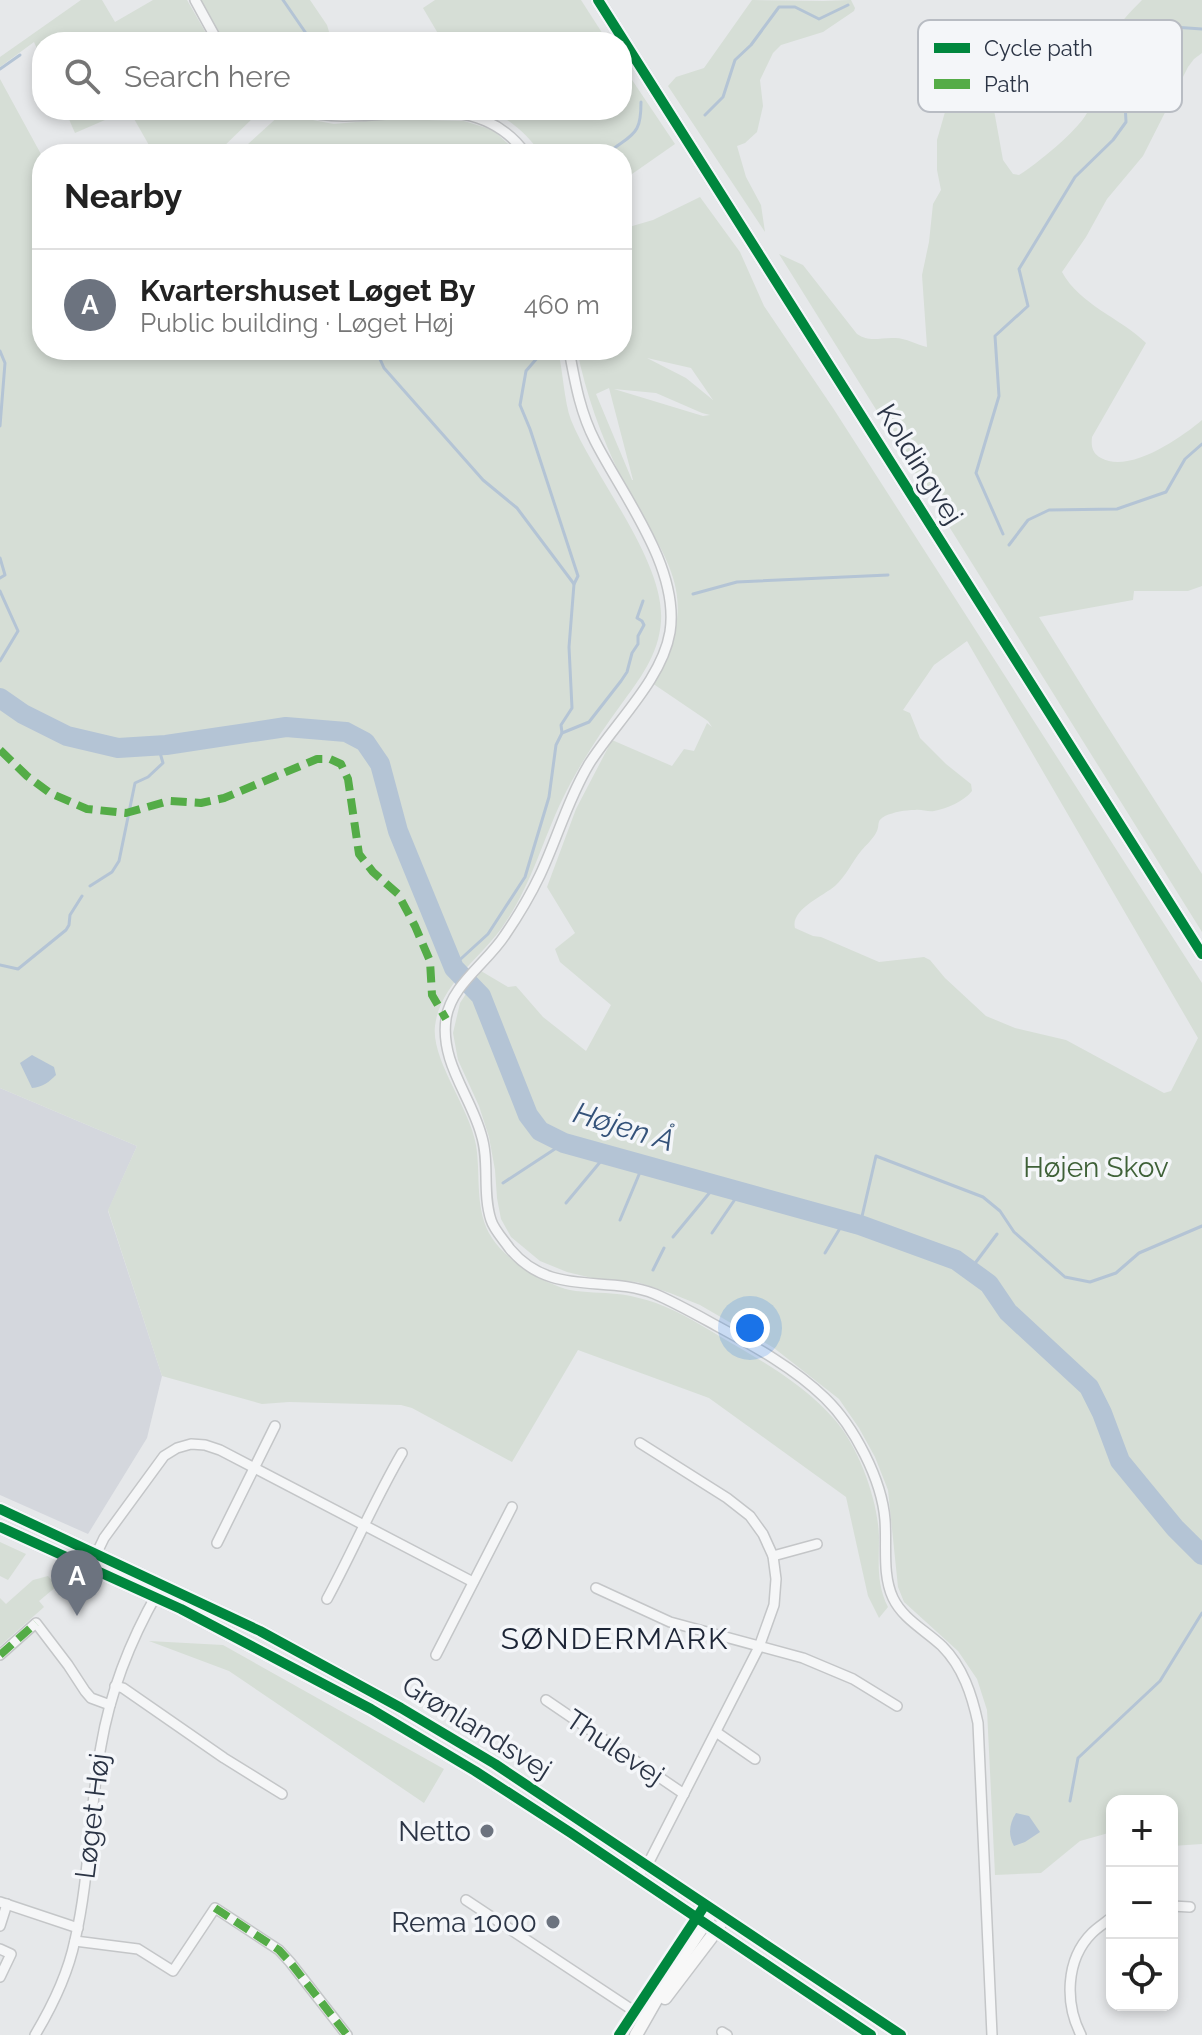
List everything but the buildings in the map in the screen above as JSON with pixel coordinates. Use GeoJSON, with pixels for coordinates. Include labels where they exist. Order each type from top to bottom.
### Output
{"type":"FeatureCollection","features":[{"type":"Feature","properties":{"kind":"street"},"geometry":{"type":"LineString","coordinates":[[195,0],[213,32]]}},
{"type":"Feature","properties":{"kind":"street","name":"Koldingvej"},"geometry":{"type":"LineString","coordinates":[[598,0],[618,32]]}},
{"type":"Feature","properties":{"kind":"street","name":"Koldingvej"},"geometry":{"type":"LineString","coordinates":[[632,54],[1202,954]]}},
{"type":"Feature","properties":{"kind":"street"},"geometry":{"type":"LineString","coordinates":[[482,120],[501,128],[516,144]]}},
{"type":"Feature","properties":{"kind":"street"},"geometry":{"type":"LineString","coordinates":[[571,360],[578,400],[593,438],[665,573],[670,594],[669,634],[652,676],[590,763],[571,798],[541,873],[521,912],[498,945],[461,987],[449,1007],[445,1034],[447,1049],[452,1068],[482,1136],[491,1221],[516,1255],[532,1268],[553,1278],[653,1293],[711,1322],[758,1348],[825,1398],[843,1418],[858,1442],[879,1488],[885,1515],[888,1583],[893,1599],[903,1613],[952,1659],[965,1678],[973,1699],[978,1723],[992,2035]]}},
{"type":"Feature","properties":{"kind":"street"},"geometry":{"type":"LineString","coordinates":[[217,1543],[275,1426]]}},
{"type":"Feature","properties":{"kind":"street","name":"Thulevej"},"geometry":{"type":"LineString","coordinates":[[637,1877],[684,1794],[759,1647],[774,1605],[776,1579],[773,1556],[763,1534],[742,1509],[640,1443]]}},
{"type":"Feature","properties":{"kind":"street"},"geometry":{"type":"LineString","coordinates":[[90,1567],[104,1538],[164,1456],[191,1444],[205,1445],[254,1467],[473,1582]]}},
{"type":"Feature","properties":{"kind":"street"},"geometry":{"type":"LineString","coordinates":[[327,1599],[402,1453]]}},
{"type":"Feature","properties":{"kind":"street"},"geometry":{"type":"LineString","coordinates":[[436,1655],[512,1507]]}},
{"type":"Feature","properties":{"kind":"street","name":"Grønlandsvej"},"geometry":{"type":"LineString","coordinates":[[0,1509],[270,1636],[381,1696],[495,1764],[901,2035]]}},
{"type":"Feature","properties":{"kind":"street","name":"Grønlandsvej"},"geometry":{"type":"LineString","coordinates":[[0,1527],[181,1609],[371,1709],[475,1771],[871,2035]]}},
{"type":"Feature","properties":{"kind":"street"},"geometry":{"type":"LineString","coordinates":[[773,1556],[817,1544]]}},
{"type":"Feature","properties":{"kind":"street","name":"Løget Høj"},"geometry":{"type":"LineString","coordinates":[[35,2035],[54,2003],[67,1971],[78,1928],[100,1749],[115,1686],[162,1584]]}},
{"type":"Feature","properties":{"kind":"street"},"geometry":{"type":"LineString","coordinates":[[596,1588],[670,1622],[803,1658],[845,1676],[897,1706]]}},
{"type":"Feature","properties":{"kind":"street"},"geometry":{"type":"LineString","coordinates":[[0,1655],[36,1623],[91,1698],[110,1705]]}},
{"type":"Feature","properties":{"kind":"street"},"geometry":{"type":"LineString","coordinates":[[115,1686],[123,1688],[282,1794]]}},
{"type":"Feature","properties":{"kind":"street","name":"Thulevej"},"geometry":{"type":"LineString","coordinates":[[546,1700],[684,1794]]}},
{"type":"Feature","properties":{"kind":"street"},"geometry":{"type":"LineString","coordinates":[[716,1732],[755,1759]]}},
{"type":"Feature","properties":{"kind":"street"},"geometry":{"type":"LineString","coordinates":[[466,1900],[647,2017]]}},
{"type":"Feature","properties":{"kind":"street"},"geometry":{"type":"LineString","coordinates":[[0,1926],[4,1903],[78,1928]]}},
{"type":"Feature","properties":{"kind":"street"},"geometry":{"type":"LineString","coordinates":[[1178,1906],[1190,1907]]}},
{"type":"Feature","properties":{"kind":"street"},"geometry":{"type":"LineString","coordinates":[[75,1941],[138,1949],[173,1971],[215,1908],[279,1950],[347,2035]]}},
{"type":"Feature","properties":{"kind":"street"},"geometry":{"type":"LineString","coordinates":[[636,2035],[658,1995],[713,1911]]}},
{"type":"Feature","properties":{"kind":"street"},"geometry":{"type":"LineString","coordinates":[[647,2017],[725,1919]]}},
{"type":"Feature","properties":{"kind":"street"},"geometry":{"type":"LineString","coordinates":[[1081,2035],[1074,2021],[1069,1997],[1072,1974],[1090,1935],[1106,1922]]}},
{"type":"Feature","properties":{"kind":"street"},"geometry":{"type":"LineString","coordinates":[[0,1949],[11,1954],[0,1977]]}},
{"type":"Feature","properties":{"kind":"shaded area"},"geometry":{"type":"Polygon","coordinates":[[[0,1088],[137,1146],[108,1211],[162,1376],[147,1438],[88,1534],[0,1495],[0,1088]]]}},
{"type":"Feature","properties":{"kind":"green space"},"geometry":{"type":"Polygon","coordinates":[[[81,0],[102,0],[115,22],[153,0],[187,0],[205,32],[36,32],[81,0]]]}},
{"type":"Feature","properties":{"kind":"green space"},"geometry":{"type":"Polygon","coordinates":[[[199,0],[310,0],[329,32],[218,32],[199,0]]]}},
{"type":"Feature","properties":{"kind":"green space"},"geometry":{"type":"Polygon","coordinates":[[[435,0],[581,0],[602,32],[437,32],[423,8],[435,0]]]}},
{"type":"Feature","properties":{"kind":"green space"},"geometry":{"type":"Polygon","coordinates":[[[752,0],[851,0],[855,8],[823,32],[781,45],[773,53],[760,80],[763,106],[757,132],[737,146],[746,177],[761,205],[765,232],[668,86],[676,77],[704,68],[752,0]]]}},
{"type":"Feature","properties":{"kind":"green space"},"geometry":{"type":"Polygon","coordinates":[[[1142,0],[1202,0],[1202,53],[1194,59],[1182,79],[1182,20],[1124,20],[1142,0]]]}},
{"type":"Feature","properties":{"kind":"green space"},"geometry":{"type":"Polygon","coordinates":[[[32,34],[32,43],[0,67],[0,57],[32,34]]]}},
{"type":"Feature","properties":{"kind":"green space"},"geometry":{"type":"Polygon","coordinates":[[[0,79],[35,144],[32,144],[32,360],[560,360],[571,420],[652,572],[659,597],[659,633],[647,666],[596,740],[568,788],[514,908],[445,997],[435,1026],[435,1039],[472,1131],[476,1145],[480,1205],[486,1227],[498,1246],[526,1270],[560,1287],[632,1296],[683,1315],[784,1376],[824,1408],[844,1432],[866,1475],[878,1522],[880,1581],[888,1607],[879,1618],[868,1596],[846,1497],[709,1398],[578,1350],[512,1462],[401,1405],[262,1404],[162,1376],[108,1210],[137,1146],[0,1088],[0,79]]]}},
{"type":"Feature","properties":{"kind":"green space"},"geometry":{"type":"Polygon","coordinates":[[[632,80],[675,144],[632,174],[632,144],[533,144],[506,120],[632,120],[632,80]]]}},
{"type":"Feature","properties":{"kind":"green space"},"geometry":{"type":"Polygon","coordinates":[[[945,112],[994,112],[1003,160],[1013,174],[1019,175],[1056,147],[1087,113],[1165,112],[1143,156],[1107,199],[1062,272],[1089,302],[1146,343],[1092,437],[1096,454],[1113,462],[1140,458],[1168,444],[1202,420],[1202,586],[1188,591],[1134,591],[1133,600],[1039,617],[1202,874],[1202,932],[779,254],[803,265],[857,334],[871,339],[899,338],[927,347],[922,275],[933,204],[941,190],[937,140],[945,112]]]}},
{"type":"Feature","properties":{"kind":"green space"},"geometry":{"type":"Polygon","coordinates":[[[69,120],[105,120],[75,133],[69,120]]]}},
{"type":"Feature","properties":{"kind":"green space"},"geometry":{"type":"Polygon","coordinates":[[[135,120],[251,120],[226,144],[148,144],[135,120]]]}},
{"type":"Feature","properties":{"kind":"green space"},"geometry":{"type":"Polygon","coordinates":[[[274,120],[313,120],[334,124],[426,120],[464,121],[493,130],[508,144],[248,144],[274,120]]]}},
{"type":"Feature","properties":{"kind":"green space","name":"Højen Skov"},"geometry":{"type":"Polygon","coordinates":[[[700,197],[740,252],[764,306],[833,408],[1202,983],[1202,1844],[1178,1846],[1178,1795],[1106,1795],[1106,1834],[1080,1841],[1041,1873],[995,1875],[987,1710],[977,1679],[958,1651],[904,1602],[898,1587],[888,1490],[875,1457],[839,1399],[774,1348],[700,1305],[637,1282],[600,1280],[540,1261],[511,1237],[501,1219],[489,1137],[458,1060],[453,1033],[460,1003],[481,971],[508,987],[516,986],[543,1017],[586,1051],[611,1005],[560,962],[555,949],[575,933],[547,887],[576,809],[612,740],[672,766],[684,749],[694,751],[707,723],[712,727],[708,721],[652,683],[668,652],[676,624],[677,599],[672,576],[607,446],[580,360],[632,360],[632,226],[653,220],[700,197]],[[647,358],[686,378],[713,400],[691,368],[647,358]],[[609,388],[596,394],[633,480],[609,388]],[[614,389],[703,416],[710,415],[702,413],[656,393],[614,389]],[[967,641],[934,665],[903,710],[910,713],[920,738],[971,784],[972,791],[945,808],[903,811],[882,818],[874,836],[835,886],[797,915],[795,928],[879,962],[924,957],[986,1016],[1015,1028],[1066,1040],[1164,1093],[1171,1091],[1198,1038],[967,641]]]}},
{"type":"Feature","properties":{"kind":"green space"},"geometry":{"type":"Polygon","coordinates":[[[0,1542],[26,1554],[8,1580],[0,1576],[0,1542]]]}},
{"type":"Feature","properties":{"kind":"green space"},"geometry":{"type":"Polygon","coordinates":[[[48,1576],[57,1586],[39,1601],[44,1607],[0,1646],[0,1598],[6,1604],[33,1580],[48,1576]]]}},
{"type":"Feature","properties":{"kind":"green space"},"geometry":{"type":"Polygon","coordinates":[[[149,1641],[223,1645],[444,1769],[424,1803],[229,1671],[149,1641]]]}},
{"type":"Feature","properties":{"kind":"water"},"geometry":{"type":"Polygon","coordinates":[[[32,1055],[54,1067],[56,1075],[46,1084],[32,1088],[20,1063],[32,1055]]]}},
{"type":"Feature","properties":{"kind":"water"},"geometry":{"type":"Polygon","coordinates":[[[1016,1813],[1029,1816],[1040,1832],[1014,1846],[1010,1830],[1016,1813]]]}},
{"type":"Feature","properties":{"kind":"waterway"},"geometry":{"type":"LineString","coordinates":[[283,0],[305,32]]}},
{"type":"Feature","properties":{"kind":"waterway"},"geometry":{"type":"LineString","coordinates":[[705,115],[723,97],[735,60],[751,45],[779,7],[795,7],[819,19],[848,5]]}},
{"type":"Feature","properties":{"kind":"waterway"},"geometry":{"type":"LineString","coordinates":[[1182,28],[1202,29]]}},
{"type":"Feature","properties":{"kind":"waterway"},"geometry":{"type":"LineString","coordinates":[[0,69],[20,55]]}},
{"type":"Feature","properties":{"kind":"waterway"},"geometry":{"type":"LineString","coordinates":[[619,144],[637,128],[641,102]]}},
{"type":"Feature","properties":{"kind":"waterway"},"geometry":{"type":"LineString","coordinates":[[1003,534],[976,473],[999,396],[995,336],[1028,306],[1019,269],[1075,177],[1113,140],[1126,122],[1125,112]]}},
{"type":"Feature","properties":{"kind":"waterway"},"geometry":{"type":"LineString","coordinates":[[0,351],[5,363],[0,426]]}},
{"type":"Feature","properties":{"kind":"waterway"},"geometry":{"type":"LineString","coordinates":[[380,360],[384,368],[483,480],[517,508],[574,584]]}},
{"type":"Feature","properties":{"kind":"waterway"},"geometry":{"type":"LineString","coordinates":[[535,360],[526,371],[520,405],[578,576],[574,584],[569,647],[572,708],[561,725],[562,733]]}},
{"type":"Feature","properties":{"kind":"waterway"},"geometry":{"type":"LineString","coordinates":[[1009,545],[1028,520],[1049,510],[1117,509],[1166,492],[1185,459],[1202,444]]}},
{"type":"Feature","properties":{"kind":"waterway"},"geometry":{"type":"LineString","coordinates":[[0,558],[5,575],[0,578]]}},
{"type":"Feature","properties":{"kind":"waterway"},"geometry":{"type":"LineString","coordinates":[[693,594],[737,582],[888,575]]}},
{"type":"Feature","properties":{"kind":"waterway"},"geometry":{"type":"LineString","coordinates":[[0,591],[18,631],[0,661]]}},
{"type":"Feature","properties":{"kind":"waterway"},"geometry":{"type":"LineString","coordinates":[[453,966],[488,934],[525,877],[549,797],[556,745],[562,733],[589,722],[627,672],[644,625],[637,618],[643,601]]}},
{"type":"Feature","properties":{"kind":"waterway","name":"Højen Å"},"geometry":{"type":"LineString","coordinates":[[0,698],[23,714],[67,736],[118,748],[166,745],[286,727],[346,732],[365,742],[380,764],[398,831],[454,968],[481,996],[528,1115],[540,1131],[564,1143],[860,1225],[956,1260],[989,1284],[1008,1312],[1089,1387],[1120,1461],[1175,1528],[1202,1555]]}},
{"type":"Feature","properties":{"kind":"waterway"},"geometry":{"type":"LineString","coordinates":[[90,886],[112,872],[119,861],[135,783],[148,777],[163,763],[158,746]]}},
{"type":"Feature","properties":{"kind":"waterway"},"geometry":{"type":"LineString","coordinates":[[0,965],[18,969],[66,930],[70,915],[82,896]]}},
{"type":"Feature","properties":{"kind":"waterway"},"geometry":{"type":"LineString","coordinates":[[503,1183],[564,1143]]}},
{"type":"Feature","properties":{"kind":"waterway"},"geometry":{"type":"LineString","coordinates":[[566,1203],[606,1155]]}},
{"type":"Feature","properties":{"kind":"waterway"},"geometry":{"type":"LineString","coordinates":[[860,1225],[876,1156],[983,1197],[1000,1211],[1014,1232],[1065,1277],[1090,1282],[1116,1273],[1139,1253],[1202,1226]]}},
{"type":"Feature","properties":{"kind":"waterway"},"geometry":{"type":"LineString","coordinates":[[620,1220],[643,1165]]}},
{"type":"Feature","properties":{"kind":"waterway"},"geometry":{"type":"LineString","coordinates":[[673,1237],[716,1185]]}},
{"type":"Feature","properties":{"kind":"waterway"},"geometry":{"type":"LineString","coordinates":[[712,1233],[740,1192]]}},
{"type":"Feature","properties":{"kind":"waterway"},"geometry":{"type":"LineString","coordinates":[[825,1253],[845,1220]]}},
{"type":"Feature","properties":{"kind":"waterway"},"geometry":{"type":"LineString","coordinates":[[970,1270],[997,1234]]}},
{"type":"Feature","properties":{"kind":"waterway"},"geometry":{"type":"LineString","coordinates":[[653,1270],[664,1248]]}},
{"type":"Feature","properties":{"kind":"waterway"},"geometry":{"type":"LineString","coordinates":[[1070,1801],[1078,1758],[1160,1681],[1202,1613]]}},
{"type":"Feature","properties":{"kind":"marked path"},"geometry":{"type":"LineString","coordinates":[[0,750],[50,793],[87,809],[126,813],[169,801],[201,803],[224,798],[317,759],[330,759],[341,764],[348,779],[359,854],[373,872],[398,894],[415,926],[430,961],[432,995],[446,1019]]}},
{"type":"Feature","properties":{"kind":"marked path"},"geometry":{"type":"LineString","coordinates":[[0,1655],[36,1623]]}},
{"type":"Feature","properties":{"kind":"marked path"},"geometry":{"type":"LineString","coordinates":[[215,1908],[279,1950],[347,2035]]}},
{"type":"Feature","properties":{"kind":"cycle path"},"geometry":{"type":"LineString","coordinates":[[598,0],[618,32]]}},
{"type":"Feature","properties":{"kind":"cycle path"},"geometry":{"type":"LineString","coordinates":[[632,54],[1202,954]]}},
{"type":"Feature","properties":{"kind":"cycle path"},"geometry":{"type":"LineString","coordinates":[[0,1509],[260,1631],[401,1708],[495,1764],[901,2035]]}},
{"type":"Feature","properties":{"kind":"cycle path"},"geometry":{"type":"LineString","coordinates":[[0,1527],[181,1609],[371,1709],[571,1833],[871,2035]]}},
{"type":"Feature","properties":{"kind":"cycle path"},"geometry":{"type":"LineString","coordinates":[[619,2035],[703,1908]]}},
{"type":"Feature","properties":{"kind":"place","name":"Kvartershuset Løget By"},"geometry":{"type":"Point","coordinates":[77,1616]}},
{"type":"Feature","properties":{"kind":"place","name":"Netto"},"geometry":{"type":"Point","coordinates":[487,1831]}},
{"type":"Feature","properties":{"kind":"place","name":"Rema 1000"},"geometry":{"type":"Point","coordinates":[553,1922]}},
{"type":"Feature","properties":{"kind":"district","name":"SØNDERMARK"},"geometry":{"type":"Point","coordinates":[615,1639]}}]}
